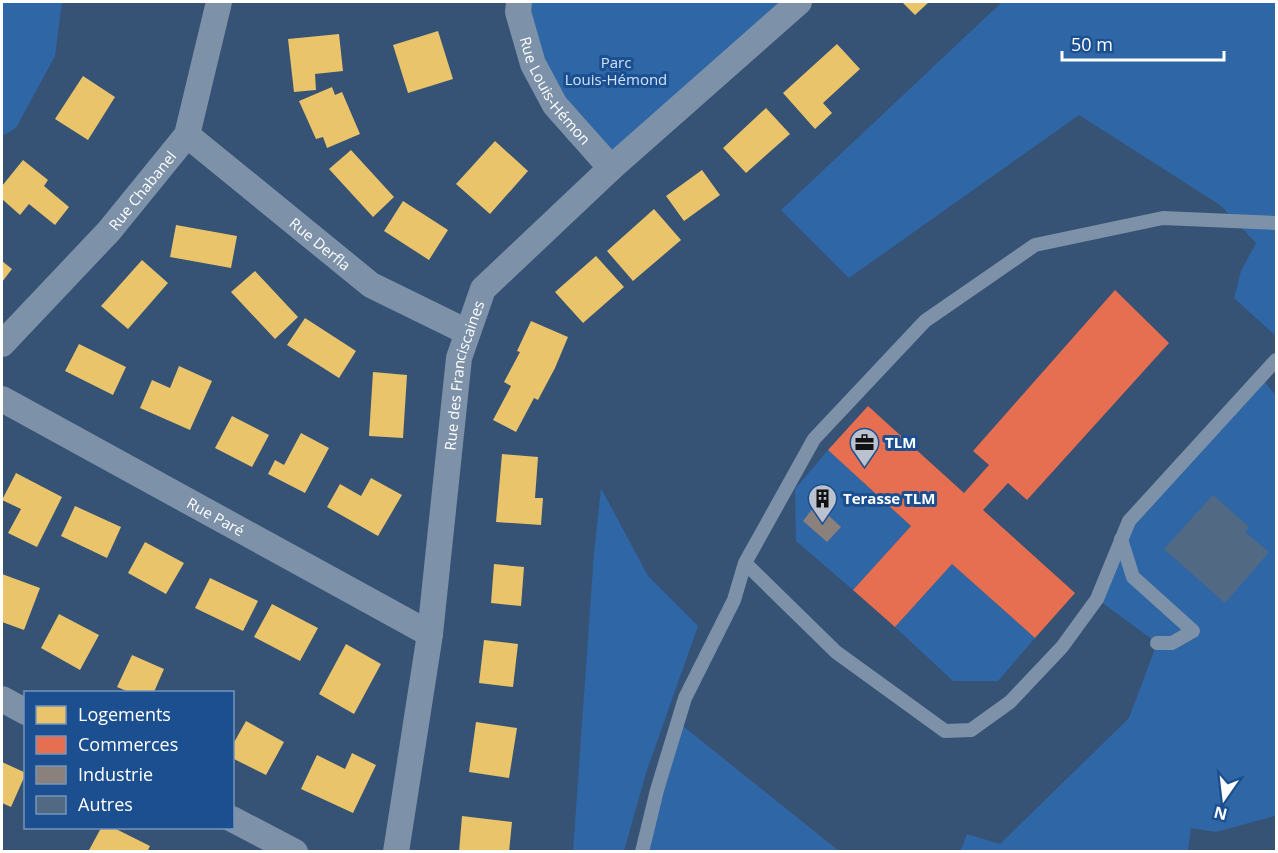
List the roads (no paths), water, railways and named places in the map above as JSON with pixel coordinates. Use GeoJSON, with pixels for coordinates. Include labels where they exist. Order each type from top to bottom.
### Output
{"type":"FeatureCollection","features":[{"type":"Feature","properties":{"kind":"street","name":"Rue Chabanel"},"geometry":{"type":"LineString","coordinates":[[2,344],[109,231],[187,135],[219,2]]}},
{"type":"Feature","properties":{"kind":"street","name":"Rue Louis-Hémon"},"geometry":{"type":"LineString","coordinates":[[519,2],[518,12],[532,64],[549,95],[555,105],[611,168]]}},
{"type":"Feature","properties":{"kind":"street","name":"Rue des Franciscaines"},"geometry":{"type":"LineString","coordinates":[[396,852],[430,634],[459,358],[483,290],[611,168],[799,2]]}},
{"type":"Feature","properties":{"kind":"street","name":"Rue Derfla"},"geometry":{"type":"LineString","coordinates":[[187,135],[371,285],[467,332]]}},
{"type":"Feature","properties":{"kind":"street","name":"Rue Paré"},"geometry":{"type":"LineString","coordinates":[[2,399],[430,634]]}},
{"type":"Feature","properties":{"kind":"street"},"geometry":{"type":"LineString","coordinates":[[2,699],[24,711]]}},
{"type":"Feature","properties":{"kind":"street"},"geometry":{"type":"LineString","coordinates":[[234,820],[295,852]]}},
{"type":"Feature","properties":{"kind":"lane"},"geometry":{"type":"LineString","coordinates":[[642,852],[657,790],[685,698],[734,600],[745,563],[814,439],[925,321],[1035,245],[1163,218],[1276,223]]}},
{"type":"Feature","properties":{"kind":"lane"},"geometry":{"type":"LineString","coordinates":[[745,563],[836,652],[945,731],[971,730],[1010,702],[1062,647],[1097,598],[1129,521],[1276,360]]}},
{"type":"Feature","properties":{"kind":"lane"},"geometry":{"type":"LineString","coordinates":[[1121,539],[1133,578],[1194,631],[1172,642],[1157,642]]}},
{"type":"Feature","properties":{"kind":"place","name":"TLM"},"geometry":{"type":"Point","coordinates":[864,468]}},
{"type":"Feature","properties":{"kind":"place","name":"Terasse TLM"},"geometry":{"type":"Point","coordinates":[822,524]}},
{"type":"Feature","properties":{"kind":"park label","name":"Parc Louis-Hémond"},"geometry":{"type":"Point","coordinates":[616,70]}}]}
